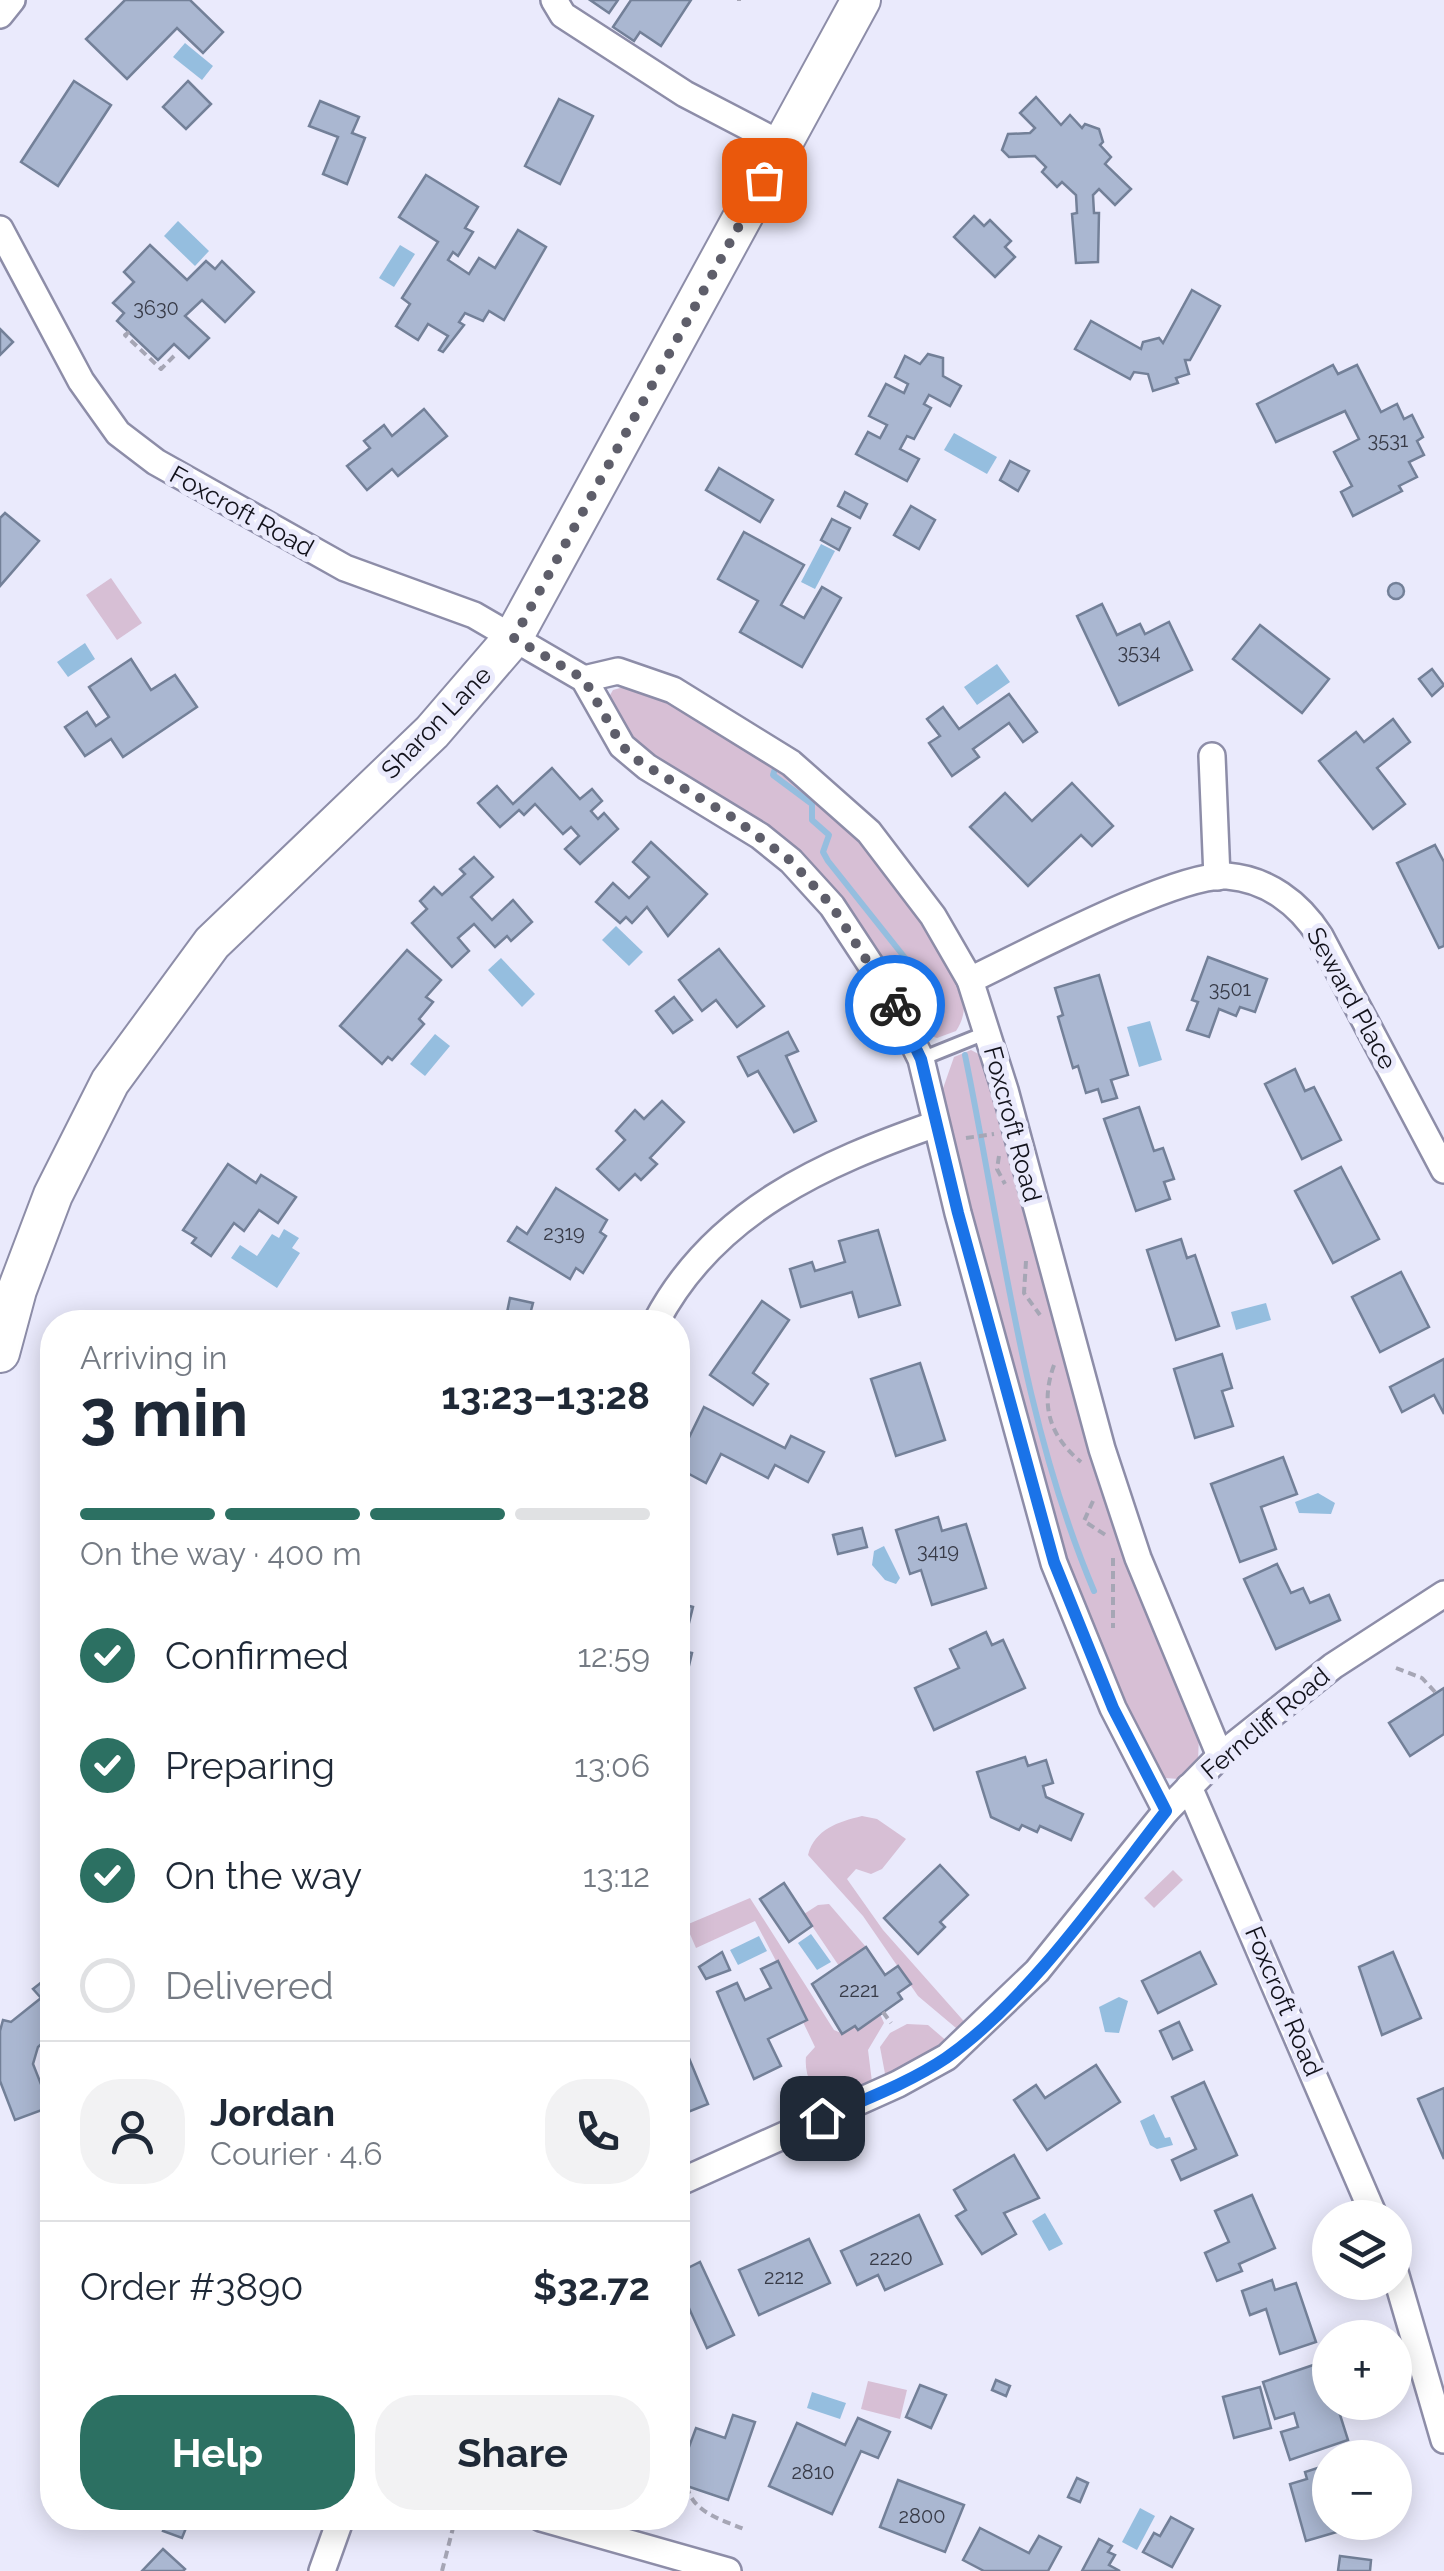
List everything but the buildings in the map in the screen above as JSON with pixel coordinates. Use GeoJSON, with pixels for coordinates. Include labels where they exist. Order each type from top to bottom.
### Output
{"type":"FeatureCollection","features":[{"type":"Feature","properties":{"kind":"main road","name":"Sharon Lane"},"geometry":{"type":"LineString","coordinates":[[0,1353],[17,1290],[53,1195],[110,1082],[154,1016],[256,896],[432,732],[514,638],[783,145],[853,2]]}},
{"type":"Feature","properties":{"kind":"street"},"geometry":{"type":"LineString","coordinates":[[0,15],[12,0]]}},
{"type":"Feature","properties":{"kind":"street"},"geometry":{"type":"LineString","coordinates":[[554,0],[563,16],[670,85],[783,145]]}},
{"type":"Feature","properties":{"kind":"street","name":"Foxcroft Road"},"geometry":{"type":"LineString","coordinates":[[0,229],[81,381],[118,432],[156,462],[344,568],[474,615],[584,679],[618,672],[672,690],[791,763],[869,832],[902,871],[970,980],[1128,1528],[1220,1756]]}},
{"type":"Feature","properties":{"kind":"street"},"geometry":{"type":"LineString","coordinates":[[584,679],[622,746],[659,774],[760,836],[791,861],[832,906],[886,988],[921,1059],[1054,1562],[1113,1708],[1166,1811]]}},
{"type":"Feature","properties":{"kind":"street"},"geometry":{"type":"LineString","coordinates":[[1212,756],[1216,877]]}},
{"type":"Feature","properties":{"kind":"street","name":"Seward Place"},"geometry":{"type":"LineString","coordinates":[[970,980],[1128,906],[1216,877],[1264,885],[1300,909],[1312,923],[1444,1170]]}},
{"type":"Feature","properties":{"kind":"street"},"geometry":{"type":"LineString","coordinates":[[662,1310],[712,1245],[758,1206],[845,1156],[936,1124]]}},
{"type":"Feature","properties":{"kind":"street","name":"Ferncliff Road"},"geometry":{"type":"LineString","coordinates":[[690,2178],[898,2084],[947,2057],[1037,1971],[1166,1811],[1220,1756],[1332,1666],[1444,1594]]}},
{"type":"Feature","properties":{"kind":"street","name":"Foxcroft Road"},"geometry":{"type":"LineString","coordinates":[[1189,1787],[1367,2200]]}},
{"type":"Feature","properties":{"kind":"street"},"geometry":{"type":"LineString","coordinates":[[1403,2300],[1444,2440]]}},
{"type":"Feature","properties":{"kind":"street"},"geometry":{"type":"LineString","coordinates":[[322,2571],[337,2530]]}},
{"type":"Feature","properties":{"kind":"street"},"geometry":{"type":"LineString","coordinates":[[583,2530],[728,2571]]}},
{"type":"Feature","properties":{"kind":"lane"},"geometry":{"type":"LineString","coordinates":[[921,1059],[988,1032]]}},
{"type":"Feature","properties":{"kind":"path"},"geometry":{"type":"LineString","coordinates":[[129,332],[126,335],[161,369],[174,356]]}},
{"type":"Feature","properties":{"kind":"path"},"geometry":{"type":"LineString","coordinates":[[971,1134],[988,1132]]}},
{"type":"Feature","properties":{"kind":"path"},"geometry":{"type":"LineString","coordinates":[[1006,1192],[1012,1178],[1026,1168]]}},
{"type":"Feature","properties":{"kind":"path"},"geometry":{"type":"LineString","coordinates":[[1030,1249],[1022,1285],[1027,1301],[1047,1322]]}},
{"type":"Feature","properties":{"kind":"path"},"geometry":{"type":"LineString","coordinates":[[1055,1361],[1047,1392],[1048,1419],[1063,1446],[1086,1466]]}},
{"type":"Feature","properties":{"kind":"path"},"geometry":{"type":"LineString","coordinates":[[1084,1521],[1096,1491]]}},
{"type":"Feature","properties":{"kind":"path"},"geometry":{"type":"LineString","coordinates":[[1071,1523],[1084,1521],[1113,1546],[1109,1593],[1113,1628]]}},
{"type":"Feature","properties":{"kind":"path"},"geometry":{"type":"LineString","coordinates":[[1396,1668],[1422,1678],[1436,1693]]}},
{"type":"Feature","properties":{"kind":"path"},"geometry":{"type":"LineString","coordinates":[[884,2012],[892,2024]]}},
{"type":"Feature","properties":{"kind":"path"},"geometry":{"type":"LineString","coordinates":[[690,2497],[700,2508],[744,2528]]}},
{"type":"Feature","properties":{"kind":"path"},"geometry":{"type":"LineString","coordinates":[[442,2571],[452,2530]]}},
{"type":"Feature","properties":{"kind":"shaded area"},"geometry":{"type":"Polygon","coordinates":[[[111,578],[142,623],[117,640],[86,595],[111,578]]]}},
{"type":"Feature","properties":{"kind":"shaded area"},"geometry":{"type":"Polygon","coordinates":[[[627,686],[721,728],[764,755],[841,820],[907,897],[949,961],[963,996],[962,1019],[956,1031],[937,1038],[919,1032],[834,896],[634,746],[606,702],[613,690],[627,686]]]}},
{"type":"Feature","properties":{"kind":"shaded area"},"geometry":{"type":"Polygon","coordinates":[[[971,1050],[986,1058],[1199,1734],[1198,1762],[1179,1779],[1165,1778],[1152,1767],[1060,1558],[940,1097],[954,1057],[971,1050]]]}},
{"type":"Feature","properties":{"kind":"shaded area"},"geometry":{"type":"Polygon","coordinates":[[[862,1816],[877,1819],[906,1839],[882,1869],[871,1874],[856,1869],[847,1879],[883,1930],[969,2027],[962,2033],[918,1996],[863,1916],[808,1855],[822,1833],[862,1816]]]}},
{"type":"Feature","properties":{"kind":"shaded area"},"geometry":{"type":"Polygon","coordinates":[[[1173,1870],[1183,1880],[1154,1908],[1144,1898],[1173,1870]]]}},
{"type":"Feature","properties":{"kind":"shaded area"},"geometry":{"type":"Polygon","coordinates":[[[750,1898],[834,2030],[841,2033],[880,2014],[884,2023],[868,2050],[872,2082],[823,2105],[806,2070],[806,2057],[815,2047],[803,2022],[807,2020],[755,1921],[696,1948],[690,1923],[750,1898]]]}},
{"type":"Feature","properties":{"kind":"shaded area"},"geometry":{"type":"Polygon","coordinates":[[[829,1904],[866,1947],[839,1966],[804,1914],[818,1905],[829,1904]]]}},
{"type":"Feature","properties":{"kind":"shaded area"},"geometry":{"type":"Polygon","coordinates":[[[907,2024],[928,2025],[949,2043],[886,2079],[880,2047],[890,2033],[907,2024]]]}},
{"type":"Feature","properties":{"kind":"shaded area"},"geometry":{"type":"Polygon","coordinates":[[[868,2381],[907,2390],[900,2419],[861,2409],[868,2381]]]}},
{"type":"Feature","properties":{"kind":"water"},"geometry":{"type":"Polygon","coordinates":[[[185,43],[213,66],[202,80],[173,57],[185,43]]]}},
{"type":"Feature","properties":{"kind":"water"},"geometry":{"type":"Polygon","coordinates":[[[178,221],[209,251],[195,266],[164,236],[178,221]]]}},
{"type":"Feature","properties":{"kind":"water"},"geometry":{"type":"Polygon","coordinates":[[[400,245],[415,254],[394,287],[379,278],[400,245]]]}},
{"type":"Feature","properties":{"kind":"water"},"geometry":{"type":"Polygon","coordinates":[[[954,433],[997,457],[987,474],[944,450],[954,433]]]}},
{"type":"Feature","properties":{"kind":"water"},"geometry":{"type":"Polygon","coordinates":[[[821,544],[835,551],[815,589],[801,582],[821,544]]]}},
{"type":"Feature","properties":{"kind":"water"},"geometry":{"type":"Polygon","coordinates":[[[85,643],[95,659],[68,677],[57,662],[85,643]]]}},
{"type":"Feature","properties":{"kind":"water"},"geometry":{"type":"Polygon","coordinates":[[[997,664],[1010,682],[977,705],[964,687],[997,664]]]}},
{"type":"Feature","properties":{"kind":"water"},"geometry":{"type":"Polygon","coordinates":[[[616,926],[643,952],[629,966],[602,940],[616,926]]]}},
{"type":"Feature","properties":{"kind":"water"},"geometry":{"type":"Polygon","coordinates":[[[501,958],[535,994],[522,1007],[488,970],[501,958]]]}},
{"type":"Feature","properties":{"kind":"water"},"geometry":{"type":"Polygon","coordinates":[[[1150,1021],[1162,1060],[1139,1067],[1127,1027],[1150,1021]]]}},
{"type":"Feature","properties":{"kind":"water"},"geometry":{"type":"Polygon","coordinates":[[[435,1034],[450,1046],[425,1076],[410,1064],[435,1034]]]}},
{"type":"Feature","properties":{"kind":"water"},"geometry":{"type":"Polygon","coordinates":[[[284,1229],[299,1238],[292,1248],[300,1253],[277,1288],[231,1258],[240,1245],[257,1256],[272,1234],[279,1238],[284,1229]]]}},
{"type":"Feature","properties":{"kind":"water"},"geometry":{"type":"Polygon","coordinates":[[[1266,1303],[1271,1320],[1236,1330],[1231,1312],[1266,1303]]]}},
{"type":"Feature","properties":{"kind":"water"},"geometry":{"type":"Polygon","coordinates":[[[1318,1493],[1335,1503],[1331,1514],[1299,1513],[1295,1502],[1318,1493]]]}},
{"type":"Feature","properties":{"kind":"water"},"geometry":{"type":"Polygon","coordinates":[[[884,1546],[900,1578],[896,1584],[885,1580],[872,1565],[874,1551],[884,1546]]]}},
{"type":"Feature","properties":{"kind":"water"},"geometry":{"type":"Polygon","coordinates":[[[811,1934],[831,1962],[817,1970],[798,1943],[811,1934]]]}},
{"type":"Feature","properties":{"kind":"water"},"geometry":{"type":"Polygon","coordinates":[[[759,1936],[767,1951],[738,1965],[730,1950],[759,1936]]]}},
{"type":"Feature","properties":{"kind":"water"},"geometry":{"type":"Polygon","coordinates":[[[1119,1997],[1128,2001],[1119,2033],[1105,2032],[1099,2007],[1119,1997]]]}},
{"type":"Feature","properties":{"kind":"water"},"geometry":{"type":"Polygon","coordinates":[[[1154,2114],[1165,2138],[1170,2137],[1173,2145],[1157,2149],[1150,2145],[1140,2121],[1154,2114]]]}},
{"type":"Feature","properties":{"kind":"water"},"geometry":{"type":"Polygon","coordinates":[[[1045,2213],[1063,2244],[1049,2251],[1032,2221],[1045,2213]]]}},
{"type":"Feature","properties":{"kind":"water"},"geometry":{"type":"Polygon","coordinates":[[[812,2392],[846,2403],[840,2419],[807,2408],[812,2392]]]}},
{"type":"Feature","properties":{"kind":"water"},"geometry":{"type":"Polygon","coordinates":[[[1140,2508],[1155,2516],[1137,2550],[1122,2542],[1140,2508]]]}},
{"type":"Feature","properties":{"kind":"waterway"},"geometry":{"type":"LineString","coordinates":[[775,769],[773,775],[812,804],[812,820],[829,835],[823,852],[828,861],[921,978]]}},
{"type":"Feature","properties":{"kind":"waterway"},"geometry":{"type":"LineString","coordinates":[[965,1055],[1031,1394],[1069,1527],[1094,1591]]}},
{"type":"Feature","properties":{"kind":"way so far"},"geometry":{"type":"LineString","coordinates":[[764,180],[514,638],[584,679],[622,746],[640,762],[735,819],[791,861],[832,906],[895,1005]]}},
{"type":"Feature","properties":{"kind":"route"},"geometry":{"type":"LineString","coordinates":[[822,2118],[903,2082],[947,2057],[970,2037],[1037,1971],[1166,1811],[1113,1708],[1054,1562],[958,1213],[921,1059],[895,1005]]}}]}
